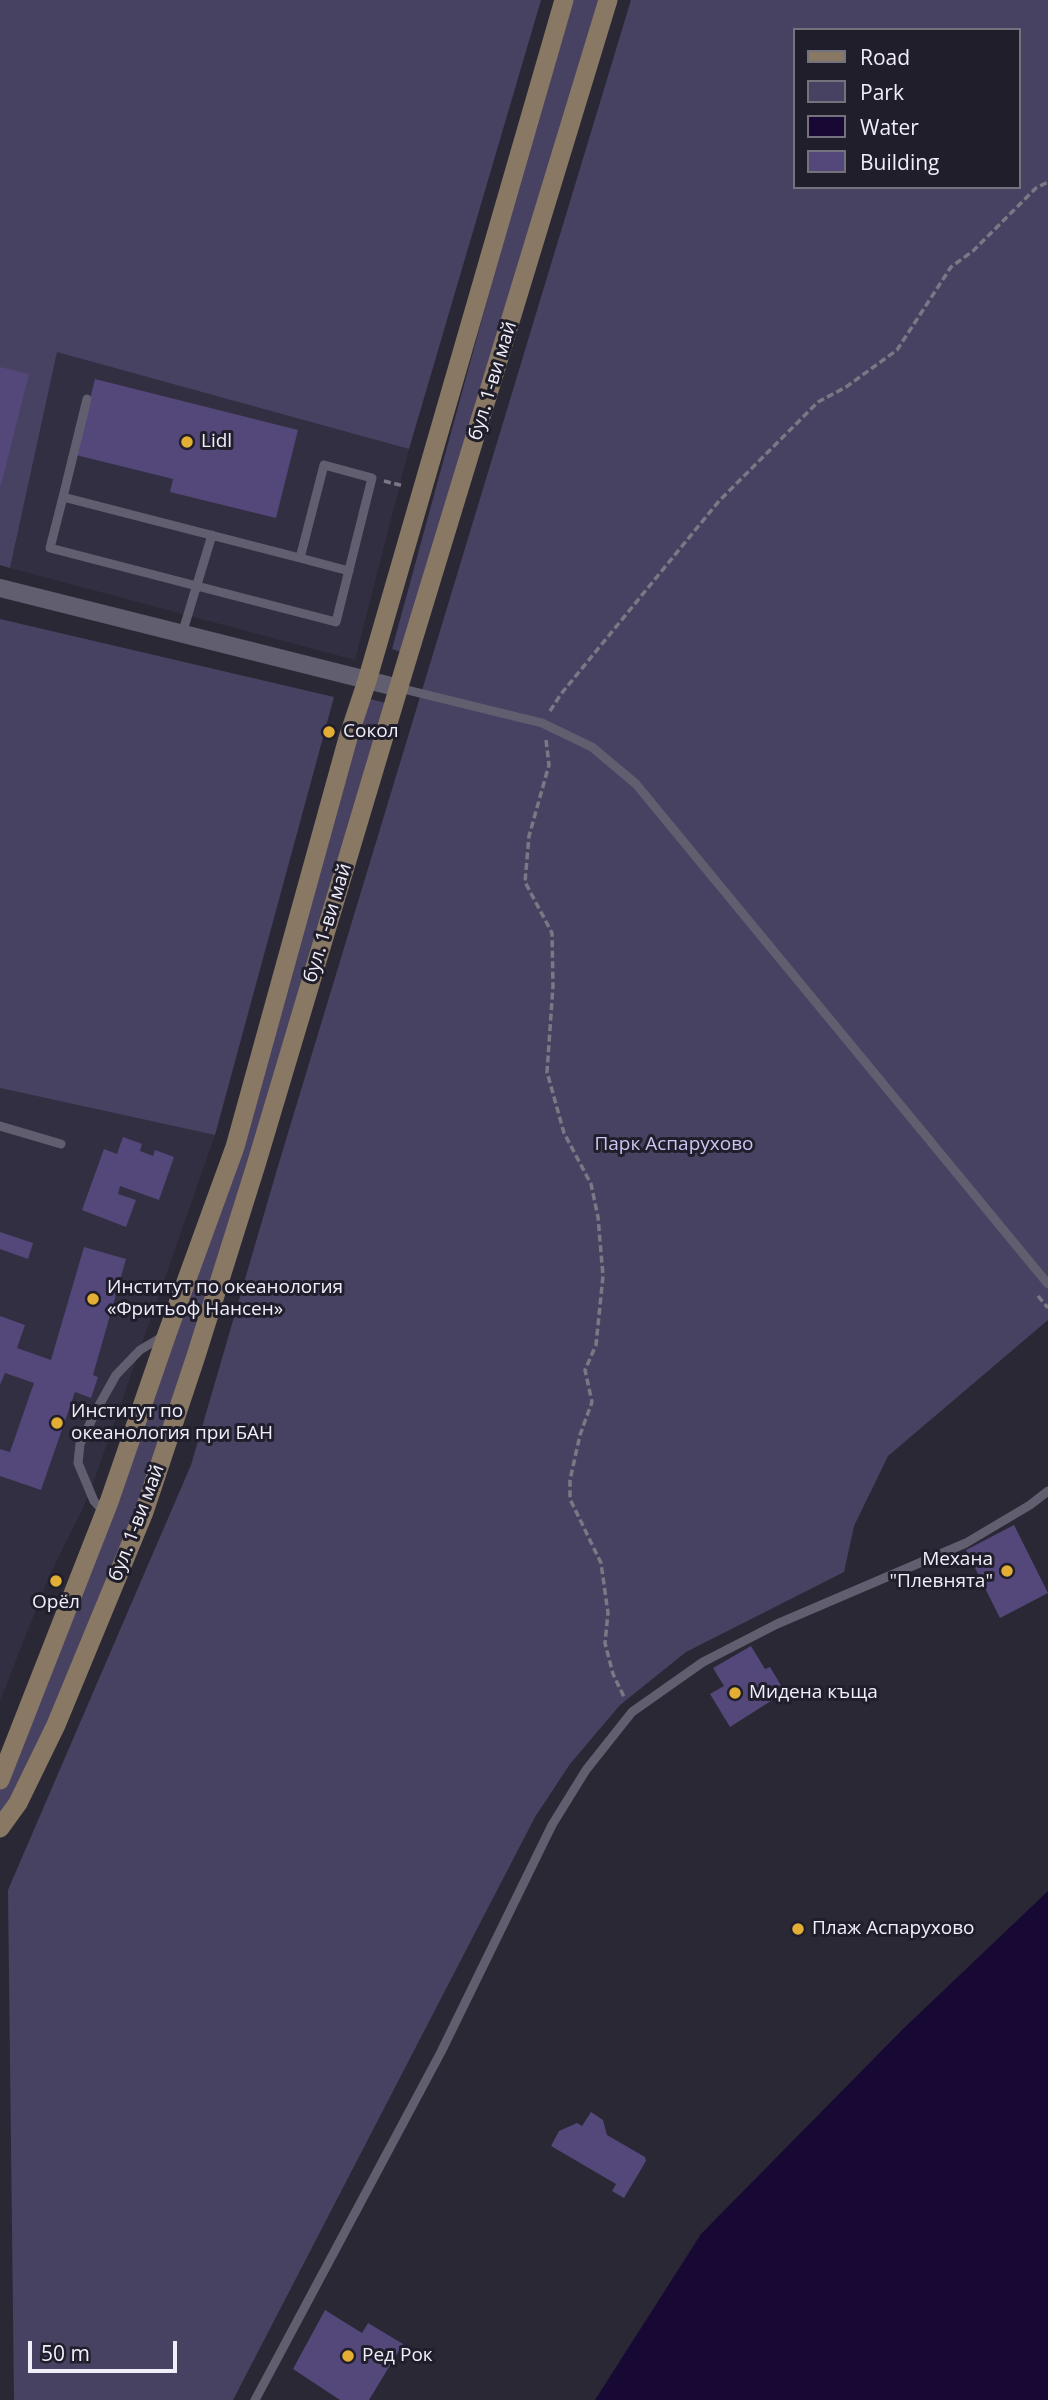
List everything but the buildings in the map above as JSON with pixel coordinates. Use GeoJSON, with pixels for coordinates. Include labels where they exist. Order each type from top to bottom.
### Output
{"type":"FeatureCollection","features":[{"type":"Feature","properties":{"kind":"main road","name":"бул. 1-ви май"},"geometry":{"type":"LineString","coordinates":[[0,1780],[105,1513],[235,1147],[348,738],[367,681],[564,0]]}},
{"type":"Feature","properties":{"kind":"main road","name":"бул. 1-ви май"},"geometry":{"type":"LineString","coordinates":[[0,1828],[18,1803],[56,1725],[144,1512],[197,1356],[608,0]]}},
{"type":"Feature","properties":{"kind":"street"},"geometry":{"type":"LineString","coordinates":[[0,587],[399,688]]}},
{"type":"Feature","properties":{"kind":"lane"},"geometry":{"type":"LineString","coordinates":[[86,399],[50,548],[335,622],[372,478],[324,465],[300,558]]}},
{"type":"Feature","properties":{"kind":"lane"},"geometry":{"type":"LineString","coordinates":[[63,496],[349,571]]}},
{"type":"Feature","properties":{"kind":"lane"},"geometry":{"type":"LineString","coordinates":[[182,634],[212,535]]}},
{"type":"Feature","properties":{"kind":"lane"},"geometry":{"type":"LineString","coordinates":[[399,688],[542,723],[592,747],[636,784],[1048,1284]]}},
{"type":"Feature","properties":{"kind":"lane"},"geometry":{"type":"LineString","coordinates":[[0,1126],[61,1144]]}},
{"type":"Feature","properties":{"kind":"lane"},"geometry":{"type":"LineString","coordinates":[[105,1513],[94,1501],[78,1463],[80,1444],[116,1375],[139,1350],[167,1334]]}},
{"type":"Feature","properties":{"kind":"lane"},"geometry":{"type":"LineString","coordinates":[[256,2400],[441,2052],[552,1825],[586,1770],[632,1712],[703,1662],[777,1624],[966,1542],[1030,1505],[1048,1490]]}},
{"type":"Feature","properties":{"kind":"path"},"geometry":{"type":"LineString","coordinates":[[542,723],[561,694],[719,501],[818,402],[846,387],[897,350],[951,267],[973,251],[1036,188],[1048,182]]}},
{"type":"Feature","properties":{"kind":"path"},"geometry":{"type":"LineString","coordinates":[[372,478],[422,491]]}},
{"type":"Feature","properties":{"kind":"path"},"geometry":{"type":"LineString","coordinates":[[555,740],[545,735],[549,765],[529,836],[525,882],[552,933],[553,986],[547,1072],[564,1133],[591,1184],[598,1217],[603,1276],[596,1345],[585,1370],[592,1402],[580,1436],[570,1480],[570,1499],[601,1563],[608,1613],[605,1643],[613,1674],[632,1712]]}},
{"type":"Feature","properties":{"kind":"path"},"geometry":{"type":"LineString","coordinates":[[1034,1290],[1048,1308]]}},
{"type":"Feature","properties":{"kind":"shaded area"},"geometry":{"type":"Polygon","coordinates":[[[57,351],[409,449],[355,660],[10,568],[57,351]]]}},
{"type":"Feature","properties":{"kind":"shaded area","name":"Институт по океанология при БАН"},"geometry":{"type":"Polygon","coordinates":[[[0,1088],[215,1135],[89,1495],[48,1579],[0,1701],[0,1088]]]}},
{"type":"Feature","properties":{"kind":"green space"},"geometry":{"type":"Polygon","coordinates":[[[0,0],[541,0],[409,449],[57,352],[10,568],[0,565],[0,0]]]}},
{"type":"Feature","properties":{"kind":"green space"},"geometry":{"type":"Polygon","coordinates":[[[569,0],[604,0],[401,652],[392,649],[569,0]]]}},
{"type":"Feature","properties":{"kind":"green space","name":"Парк Аспарухово"},"geometry":{"type":"Polygon","coordinates":[[[631,0],[1048,0],[1048,1320],[888,1456],[854,1526],[844,1572],[686,1652],[620,1705],[570,1764],[535,1817],[233,2400],[14,2400],[8,1890],[191,1465],[278,1166],[631,0]]]}},
{"type":"Feature","properties":{"kind":"green space"},"geometry":{"type":"Polygon","coordinates":[[[0,619],[334,697],[215,1135],[0,1088],[0,619]]]}},
{"type":"Feature","properties":{"kind":"green space"},"geometry":{"type":"Polygon","coordinates":[[[362,697],[394,705],[144,1512],[0,1828],[0,1780],[235,1147],[362,697]]]}},
{"type":"Feature","properties":{"kind":"water"},"geometry":{"type":"Polygon","coordinates":[[[1048,1891],[1048,2400],[595,2400],[701,2234],[903,2029],[1048,1891]]]}},
{"type":"Feature","properties":{"kind":"place","name":"Lidl"},"geometry":{"type":"Point","coordinates":[187,442]}},
{"type":"Feature","properties":{"kind":"place","name":"Сокол"},"geometry":{"type":"Point","coordinates":[329,732]}},
{"type":"Feature","properties":{"kind":"place","name":"Институт по океанология «Фритьоф Нансен»"},"geometry":{"type":"Point","coordinates":[93,1299]}},
{"type":"Feature","properties":{"kind":"place","name":"Институт по океанология при БАН"},"geometry":{"type":"Point","coordinates":[57,1423]}},
{"type":"Feature","properties":{"kind":"place","name":"Механа \"Плевнята\""},"geometry":{"type":"Point","coordinates":[1007,1571]}},
{"type":"Feature","properties":{"kind":"place","name":"Орёл"},"geometry":{"type":"Point","coordinates":[56,1581]}},
{"type":"Feature","properties":{"kind":"place","name":"Мидена къща"},"geometry":{"type":"Point","coordinates":[735,1693]}},
{"type":"Feature","properties":{"kind":"place","name":"Плаж Аспарухово"},"geometry":{"type":"Point","coordinates":[798,1929]}},
{"type":"Feature","properties":{"kind":"place","name":"Ред Рок"},"geometry":{"type":"Point","coordinates":[348,2356]}}]}
